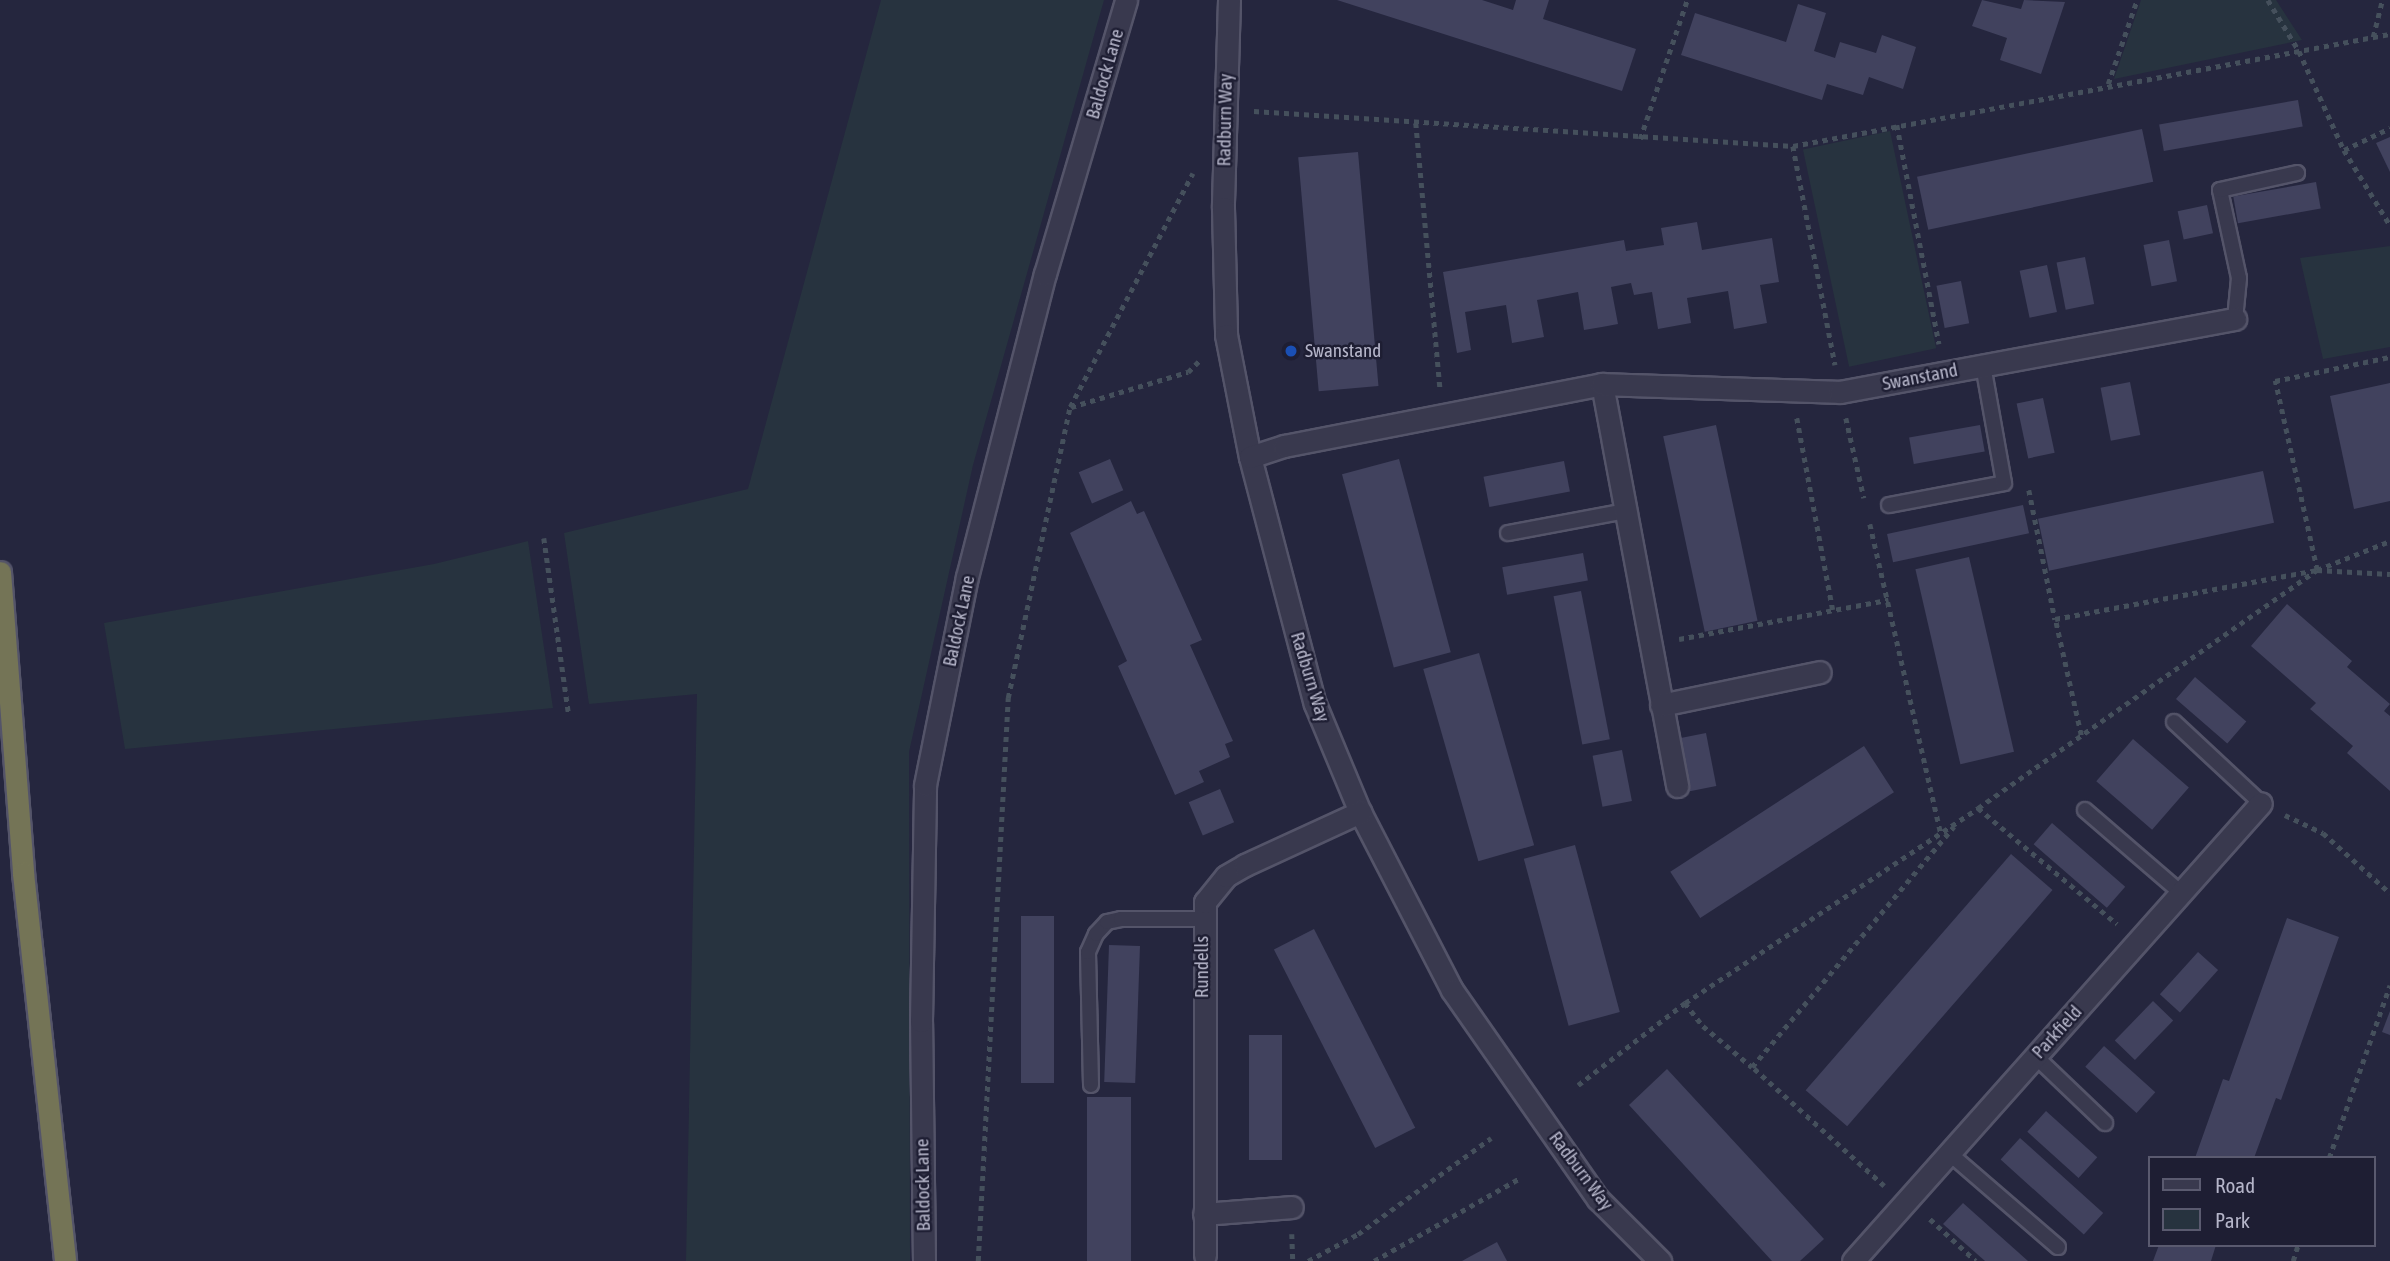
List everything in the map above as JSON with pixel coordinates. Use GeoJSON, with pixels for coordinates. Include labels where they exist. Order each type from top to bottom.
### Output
{"type":"FeatureCollection","features":[{"type":"Feature","properties":{"kind":"highway"},"geometry":{"type":"LineString","coordinates":[[0,572],[23,873],[65,1261]]}},
{"type":"Feature","properties":{"kind":"street","name":"Baldock Lane"},"geometry":{"type":"LineString","coordinates":[[924,1261],[921,1021],[925,785],[967,577],[1045,274],[1126,0]]}},
{"type":"Feature","properties":{"kind":"street","name":"Radburn Way"},"geometry":{"type":"LineString","coordinates":[[1229,0],[1223,208],[1227,335],[1250,457],[1315,704],[1360,812],[1452,990],[1598,1199],[1660,1261]]}},
{"type":"Feature","properties":{"kind":"street","name":"Swanstand"},"geometry":{"type":"LineString","coordinates":[[1250,457],[1442,415],[1602,384],[1840,392],[2235,319]]}},
{"type":"Feature","properties":{"kind":"street"},"geometry":{"type":"LineString","coordinates":[[1602,384],[1677,786]]}},
{"type":"Feature","properties":{"kind":"street"},"geometry":{"type":"LineString","coordinates":[[1661,705],[1820,672]]}},
{"type":"Feature","properties":{"kind":"street","name":"Parkfield"},"geometry":{"type":"LineString","coordinates":[[1853,1261],[2261,803]]}},
{"type":"Feature","properties":{"kind":"street","name":"Rundells"},"geometry":{"type":"LineString","coordinates":[[1205,1255],[1202,919],[1205,902],[1226,876],[1360,812]]}},
{"type":"Feature","properties":{"kind":"street"},"geometry":{"type":"LineString","coordinates":[[1204,1214],[1292,1207]]}},
{"type":"Feature","properties":{"kind":"lane"},"geometry":{"type":"LineString","coordinates":[[2235,319],[2239,278],[2220,190],[2297,173]]}},
{"type":"Feature","properties":{"kind":"lane"},"geometry":{"type":"LineString","coordinates":[[1889,505],[2004,483],[1983,365]]}},
{"type":"Feature","properties":{"kind":"lane"},"geometry":{"type":"LineString","coordinates":[[1508,533],[1625,511]]}},
{"type":"Feature","properties":{"kind":"lane"},"geometry":{"type":"LineString","coordinates":[[2174,722],[2261,803]]}},
{"type":"Feature","properties":{"kind":"lane"},"geometry":{"type":"LineString","coordinates":[[2085,810],[2181,893]]}},
{"type":"Feature","properties":{"kind":"lane"},"geometry":{"type":"LineString","coordinates":[[1091,1085],[1088,951],[1096,934],[1107,922],[1121,919],[1202,919]]}},
{"type":"Feature","properties":{"kind":"lane"},"geometry":{"type":"LineString","coordinates":[[2035,1056],[2105,1124]]}},
{"type":"Feature","properties":{"kind":"lane"},"geometry":{"type":"LineString","coordinates":[[1949,1153],[2058,1247]]}},
{"type":"Feature","properties":{"kind":"path"},"geometry":{"type":"LineString","coordinates":[[1640,139],[1687,0]]}},
{"type":"Feature","properties":{"kind":"path"},"geometry":{"type":"LineString","coordinates":[[2108,84],[2137,0]]}},
{"type":"Feature","properties":{"kind":"path"},"geometry":{"type":"LineString","coordinates":[[2268,0],[2299,51],[2344,150],[2390,225]]}},
{"type":"Feature","properties":{"kind":"path"},"geometry":{"type":"LineString","coordinates":[[2373,37],[2382,0]]}},
{"type":"Feature","properties":{"kind":"path"},"geometry":{"type":"LineString","coordinates":[[1285,114],[1640,139],[1793,146],[2108,84],[2390,34]]}},
{"type":"Feature","properties":{"kind":"path"},"geometry":{"type":"LineString","coordinates":[[1416,123],[1442,415]]}},
{"type":"Feature","properties":{"kind":"path"},"geometry":{"type":"LineString","coordinates":[[1897,125],[1945,373]]}},
{"type":"Feature","properties":{"kind":"path"},"geometry":{"type":"LineString","coordinates":[[2344,150],[2390,128]]}},
{"type":"Feature","properties":{"kind":"path"},"geometry":{"type":"LineString","coordinates":[[1793,146],[1840,392],[1941,833]]}},
{"type":"Feature","properties":{"kind":"path"},"geometry":{"type":"LineString","coordinates":[[978,1261],[1008,698],[1070,407],[1195,169]]}},
{"type":"Feature","properties":{"kind":"path"},"geometry":{"type":"LineString","coordinates":[[1070,407],[1188,372],[1227,335]]}},
{"type":"Feature","properties":{"kind":"path"},"geometry":{"type":"LineString","coordinates":[[2317,570],[2275,381],[2390,357]]}},
{"type":"Feature","properties":{"kind":"path"},"geometry":{"type":"LineString","coordinates":[[1792,390],[1833,610]]}},
{"type":"Feature","properties":{"kind":"path"},"geometry":{"type":"LineString","coordinates":[[544,537],[569,715]]}},
{"type":"Feature","properties":{"kind":"path"},"geometry":{"type":"LineString","coordinates":[[2081,736],[2055,620],[2317,570],[2390,541]]}},
{"type":"Feature","properties":{"kind":"path"},"geometry":{"type":"LineString","coordinates":[[1578,1085],[1685,1003],[1957,823],[2317,570],[2390,574]]}},
{"type":"Feature","properties":{"kind":"path"},"geometry":{"type":"LineString","coordinates":[[1650,645],[1888,600]]}},
{"type":"Feature","properties":{"kind":"path"},"geometry":{"type":"LineString","coordinates":[[2261,803],[2322,833],[2390,893]]}},
{"type":"Feature","properties":{"kind":"path"},"geometry":{"type":"LineString","coordinates":[[1978,808],[2138,941]]}},
{"type":"Feature","properties":{"kind":"path"},"geometry":{"type":"LineString","coordinates":[[1752,1067],[1957,823]]}},
{"type":"Feature","properties":{"kind":"path"},"geometry":{"type":"LineString","coordinates":[[2330,1156],[2390,985]]}},
{"type":"Feature","properties":{"kind":"path"},"geometry":{"type":"LineString","coordinates":[[1685,1003],[1703,1026],[1904,1204],[1925,1214],[1976,1261]]}},
{"type":"Feature","properties":{"kind":"path"},"geometry":{"type":"LineString","coordinates":[[1308,1261],[1358,1234],[1491,1138]]}},
{"type":"Feature","properties":{"kind":"path"},"geometry":{"type":"LineString","coordinates":[[1374,1261],[1520,1178]]}},
{"type":"Feature","properties":{"kind":"green space"},"geometry":{"type":"Polygon","coordinates":[[[881,0],[1104,0],[973,465],[909,752],[910,1261],[686,1261],[697,694],[589,704],[564,533],[748,489],[881,0]]]}},
{"type":"Feature","properties":{"kind":"green space"},"geometry":{"type":"Polygon","coordinates":[[[2141,0],[2276,0],[2302,40],[2114,79],[2141,0]]]}},
{"type":"Feature","properties":{"kind":"green space"},"geometry":{"type":"Polygon","coordinates":[[[1890,131],[1936,348],[1849,367],[1803,150],[1890,131]]]}},
{"type":"Feature","properties":{"kind":"green space"},"geometry":{"type":"Polygon","coordinates":[[[2390,246],[2390,347],[2323,359],[2300,258],[2390,246]]]}},
{"type":"Feature","properties":{"kind":"green space"},"geometry":{"type":"Polygon","coordinates":[[[528,541],[553,708],[125,749],[104,623],[434,564],[528,541]]]}},
{"type":"Feature","properties":{"kind":"building"},"geometry":{"type":"Polygon","coordinates":[[[1337,0],[1482,0],[1513,10],[1516,0],[1549,0],[1543,19],[1636,49],[1622,91],[1337,0]]]}},
{"type":"Feature","properties":{"kind":"building"},"geometry":{"type":"Polygon","coordinates":[[[1982,0],[2021,9],[2024,0],[2065,2],[2041,74],[2000,60],[2007,38],[1972,26],[1982,0]]]}},
{"type":"Feature","properties":{"kind":"building"},"geometry":{"type":"Polygon","coordinates":[[[1798,4],[1826,13],[1814,51],[1835,58],[1840,42],[1876,53],[1882,35],[1916,47],[1903,89],[1869,77],[1863,95],[1827,84],[1822,100],[1681,55],[1695,13],[1786,42],[1798,4]]]}},
{"type":"Feature","properties":{"kind":"building"},"geometry":{"type":"Polygon","coordinates":[[[2298,100],[2303,127],[2164,151],[2159,124],[2298,100]]]}},
{"type":"Feature","properties":{"kind":"building"},"geometry":{"type":"Polygon","coordinates":[[[2142,129],[2153,182],[1928,230],[1917,177],[2142,129]]]}},
{"type":"Feature","properties":{"kind":"building"},"geometry":{"type":"Polygon","coordinates":[[[2390,137],[2390,172],[2376,143],[2390,137]]]}},
{"type":"Feature","properties":{"kind":"building"},"geometry":{"type":"Polygon","coordinates":[[[1358,152],[1378,386],[1319,391],[1298,157],[1358,152]]]}},
{"type":"Feature","properties":{"kind":"building"},"geometry":{"type":"Polygon","coordinates":[[[2316,182],[2321,209],[2238,223],[2233,197],[2316,182]]]}},
{"type":"Feature","properties":{"kind":"building"},"geometry":{"type":"Polygon","coordinates":[[[2207,205],[2213,233],[2184,240],[2178,211],[2207,205]]]}},
{"type":"Feature","properties":{"kind":"building"},"geometry":{"type":"Polygon","coordinates":[[[1697,222],[1702,250],[1772,238],[1779,282],[1760,285],[1767,323],[1734,329],[1728,291],[1687,298],[1691,323],[1658,329],[1652,292],[1634,295],[1631,283],[1611,287],[1618,324],[1584,330],[1578,292],[1537,300],[1544,337],[1512,343],[1506,305],[1465,312],[1471,350],[1457,353],[1443,272],[1624,240],[1626,251],[1664,245],[1661,228],[1697,222]]]}},
{"type":"Feature","properties":{"kind":"building"},"geometry":{"type":"Polygon","coordinates":[[[2169,240],[2177,281],[2151,286],[2143,245],[2169,240]]]}},
{"type":"Feature","properties":{"kind":"building"},"geometry":{"type":"Polygon","coordinates":[[[2085,257],[2094,304],[2066,310],[2057,263],[2085,257]]]}},
{"type":"Feature","properties":{"kind":"building"},"geometry":{"type":"Polygon","coordinates":[[[2047,265],[2057,312],[2030,318],[2020,271],[2047,265]]]}},
{"type":"Feature","properties":{"kind":"building"},"geometry":{"type":"Polygon","coordinates":[[[1961,281],[1969,323],[1945,328],[1936,286],[1961,281]]]}},
{"type":"Feature","properties":{"kind":"building"},"geometry":{"type":"Polygon","coordinates":[[[2130,382],[2140,435],[2111,441],[2101,388],[2130,382]]]}},
{"type":"Feature","properties":{"kind":"building"},"geometry":{"type":"Polygon","coordinates":[[[2390,383],[2390,501],[2354,509],[2330,396],[2390,383]]]}},
{"type":"Feature","properties":{"kind":"building"},"geometry":{"type":"Polygon","coordinates":[[[2043,398],[2055,453],[2028,458],[2017,404],[2043,398]]]}},
{"type":"Feature","properties":{"kind":"building"},"geometry":{"type":"Polygon","coordinates":[[[1716,425],[1758,621],[1705,632],[1663,436],[1716,425]]]}},
{"type":"Feature","properties":{"kind":"building"},"geometry":{"type":"Polygon","coordinates":[[[1980,425],[1985,452],[1914,464],[1909,438],[1980,425]]]}},
{"type":"Feature","properties":{"kind":"building"},"geometry":{"type":"Polygon","coordinates":[[[1110,459],[1123,490],[1092,504],[1079,472],[1110,459]]]}},
{"type":"Feature","properties":{"kind":"building"},"geometry":{"type":"Polygon","coordinates":[[[1399,459],[1451,652],[1394,667],[1342,474],[1399,459]]]}},
{"type":"Feature","properties":{"kind":"building"},"geometry":{"type":"Polygon","coordinates":[[[1564,461],[1570,491],[1489,507],[1484,477],[1564,461]]]}},
{"type":"Feature","properties":{"kind":"building"},"geometry":{"type":"Polygon","coordinates":[[[2263,471],[2274,523],[2049,571],[2038,519],[2263,471]]]}},
{"type":"Feature","properties":{"kind":"building"},"geometry":{"type":"Polygon","coordinates":[[[1131,501],[1137,514],[1144,511],[1202,640],[1190,645],[1233,741],[1225,744],[1230,757],[1199,771],[1204,782],[1175,795],[1118,666],[1127,661],[1070,533],[1131,501]]]}},
{"type":"Feature","properties":{"kind":"building"},"geometry":{"type":"Polygon","coordinates":[[[2023,505],[2029,533],[1893,562],[1887,534],[2023,505]]]}},
{"type":"Feature","properties":{"kind":"building"},"geometry":{"type":"Polygon","coordinates":[[[1583,553],[1588,581],[1507,595],[1502,567],[1583,553]]]}},
{"type":"Feature","properties":{"kind":"building"},"geometry":{"type":"Polygon","coordinates":[[[1969,557],[2014,752],[1960,764],[1915,569],[1969,557]]]}},
{"type":"Feature","properties":{"kind":"building"},"geometry":{"type":"Polygon","coordinates":[[[1581,591],[1610,739],[1582,745],[1554,596],[1581,591]]]}},
{"type":"Feature","properties":{"kind":"building"},"geometry":{"type":"Polygon","coordinates":[[[2287,604],[2352,661],[2347,667],[2390,704],[2384,711],[2390,716],[2390,791],[2347,753],[2353,746],[2310,709],[2316,703],[2251,646],[2287,604]]]}},
{"type":"Feature","properties":{"kind":"building"},"geometry":{"type":"Polygon","coordinates":[[[1479,653],[1534,845],[1478,861],[1423,669],[1479,653]]]}},
{"type":"Feature","properties":{"kind":"building"},"geometry":{"type":"Polygon","coordinates":[[[2195,677],[2246,722],[2227,743],[2176,699],[2195,677]]]}},
{"type":"Feature","properties":{"kind":"building"},"geometry":{"type":"Polygon","coordinates":[[[1706,733],[1716,786],[1690,791],[1679,738],[1706,733]]]}},
{"type":"Feature","properties":{"kind":"building"},"geometry":{"type":"Polygon","coordinates":[[[2133,739],[2189,788],[2152,830],[2096,781],[2133,739]]]}},
{"type":"Feature","properties":{"kind":"building"},"geometry":{"type":"Polygon","coordinates":[[[1864,746],[1894,792],[1700,918],[1670,872],[1864,746]]]}},
{"type":"Feature","properties":{"kind":"building"},"geometry":{"type":"Polygon","coordinates":[[[1622,750],[1632,801],[1602,807],[1593,756],[1622,750]]]}},
{"type":"Feature","properties":{"kind":"building"},"geometry":{"type":"Polygon","coordinates":[[[1220,789],[1234,822],[1203,835],[1189,802],[1220,789]]]}},
{"type":"Feature","properties":{"kind":"building"},"geometry":{"type":"Polygon","coordinates":[[[2052,823],[2125,887],[2107,908],[2034,844],[2052,823]]]}},
{"type":"Feature","properties":{"kind":"building"},"geometry":{"type":"Polygon","coordinates":[[[1575,845],[1620,1012],[1569,1026],[1524,859],[1575,845]]]}},
{"type":"Feature","properties":{"kind":"building"},"geometry":{"type":"Polygon","coordinates":[[[2011,854],[2053,890],[1847,1126],[1806,1090],[2011,854]]]}},
{"type":"Feature","properties":{"kind":"building"},"geometry":{"type":"Polygon","coordinates":[[[1021,916],[1054,916],[1054,1083],[1021,1083],[1021,916]]]}},
{"type":"Feature","properties":{"kind":"building"},"geometry":{"type":"Polygon","coordinates":[[[2287,918],[2339,937],[2281,1100],[2276,1098],[2255,1156],[2196,1156],[2223,1079],[2229,1081],[2287,918]]]}},
{"type":"Feature","properties":{"kind":"building"},"geometry":{"type":"Polygon","coordinates":[[[1314,929],[1415,1128],[1375,1148],[1274,949],[1314,929]]]}},
{"type":"Feature","properties":{"kind":"building"},"geometry":{"type":"Polygon","coordinates":[[[1109,945],[1140,946],[1135,1083],[1104,1082],[1109,945]]]}},
{"type":"Feature","properties":{"kind":"building"},"geometry":{"type":"Polygon","coordinates":[[[2198,952],[2218,970],[2180,1012],[2160,994],[2198,952]]]}},
{"type":"Feature","properties":{"kind":"building"},"geometry":{"type":"Polygon","coordinates":[[[2153,1001],[2173,1020],[2135,1060],[2115,1041],[2153,1001]]]}},
{"type":"Feature","properties":{"kind":"building"},"geometry":{"type":"Polygon","coordinates":[[[2390,1011],[2390,1035],[2382,1032],[2390,1011]]]}},
{"type":"Feature","properties":{"kind":"building"},"geometry":{"type":"Polygon","coordinates":[[[1249,1035],[1282,1035],[1282,1160],[1249,1160],[1249,1035]]]}},
{"type":"Feature","properties":{"kind":"building"},"geometry":{"type":"Polygon","coordinates":[[[2104,1046],[2155,1092],[2137,1113],[2085,1067],[2104,1046]]]}},
{"type":"Feature","properties":{"kind":"building"},"geometry":{"type":"Polygon","coordinates":[[[1667,1069],[1824,1239],[1800,1261],[1772,1261],[1629,1105],[1667,1069]]]}},
{"type":"Feature","properties":{"kind":"building"},"geometry":{"type":"Polygon","coordinates":[[[1087,1097],[1131,1097],[1131,1261],[1087,1261],[1087,1097]]]}},
{"type":"Feature","properties":{"kind":"building"},"geometry":{"type":"Polygon","coordinates":[[[2046,1111],[2097,1157],[2079,1178],[2027,1132],[2046,1111]]]}},
{"type":"Feature","properties":{"kind":"building"},"geometry":{"type":"Polygon","coordinates":[[[2020,1138],[2103,1213],[2084,1234],[2001,1160],[2020,1138]]]}},
{"type":"Feature","properties":{"kind":"building"},"geometry":{"type":"Polygon","coordinates":[[[1963,1203],[2028,1261],[1985,1261],[1943,1224],[1963,1203]]]}},
{"type":"Feature","properties":{"kind":"building"},"geometry":{"type":"Polygon","coordinates":[[[1497,1242],[1507,1261],[1462,1261],[1471,1256],[1497,1242]]]}},
{"type":"Feature","properties":{"kind":"building"},"geometry":{"type":"Polygon","coordinates":[[[2158,1247],[2215,1247],[2211,1261],[2153,1261],[2158,1247]]]}},
{"type":"Feature","properties":{"kind":"place","name":"Swanstand"},"geometry":{"type":"Point","coordinates":[1291,351]}}]}
